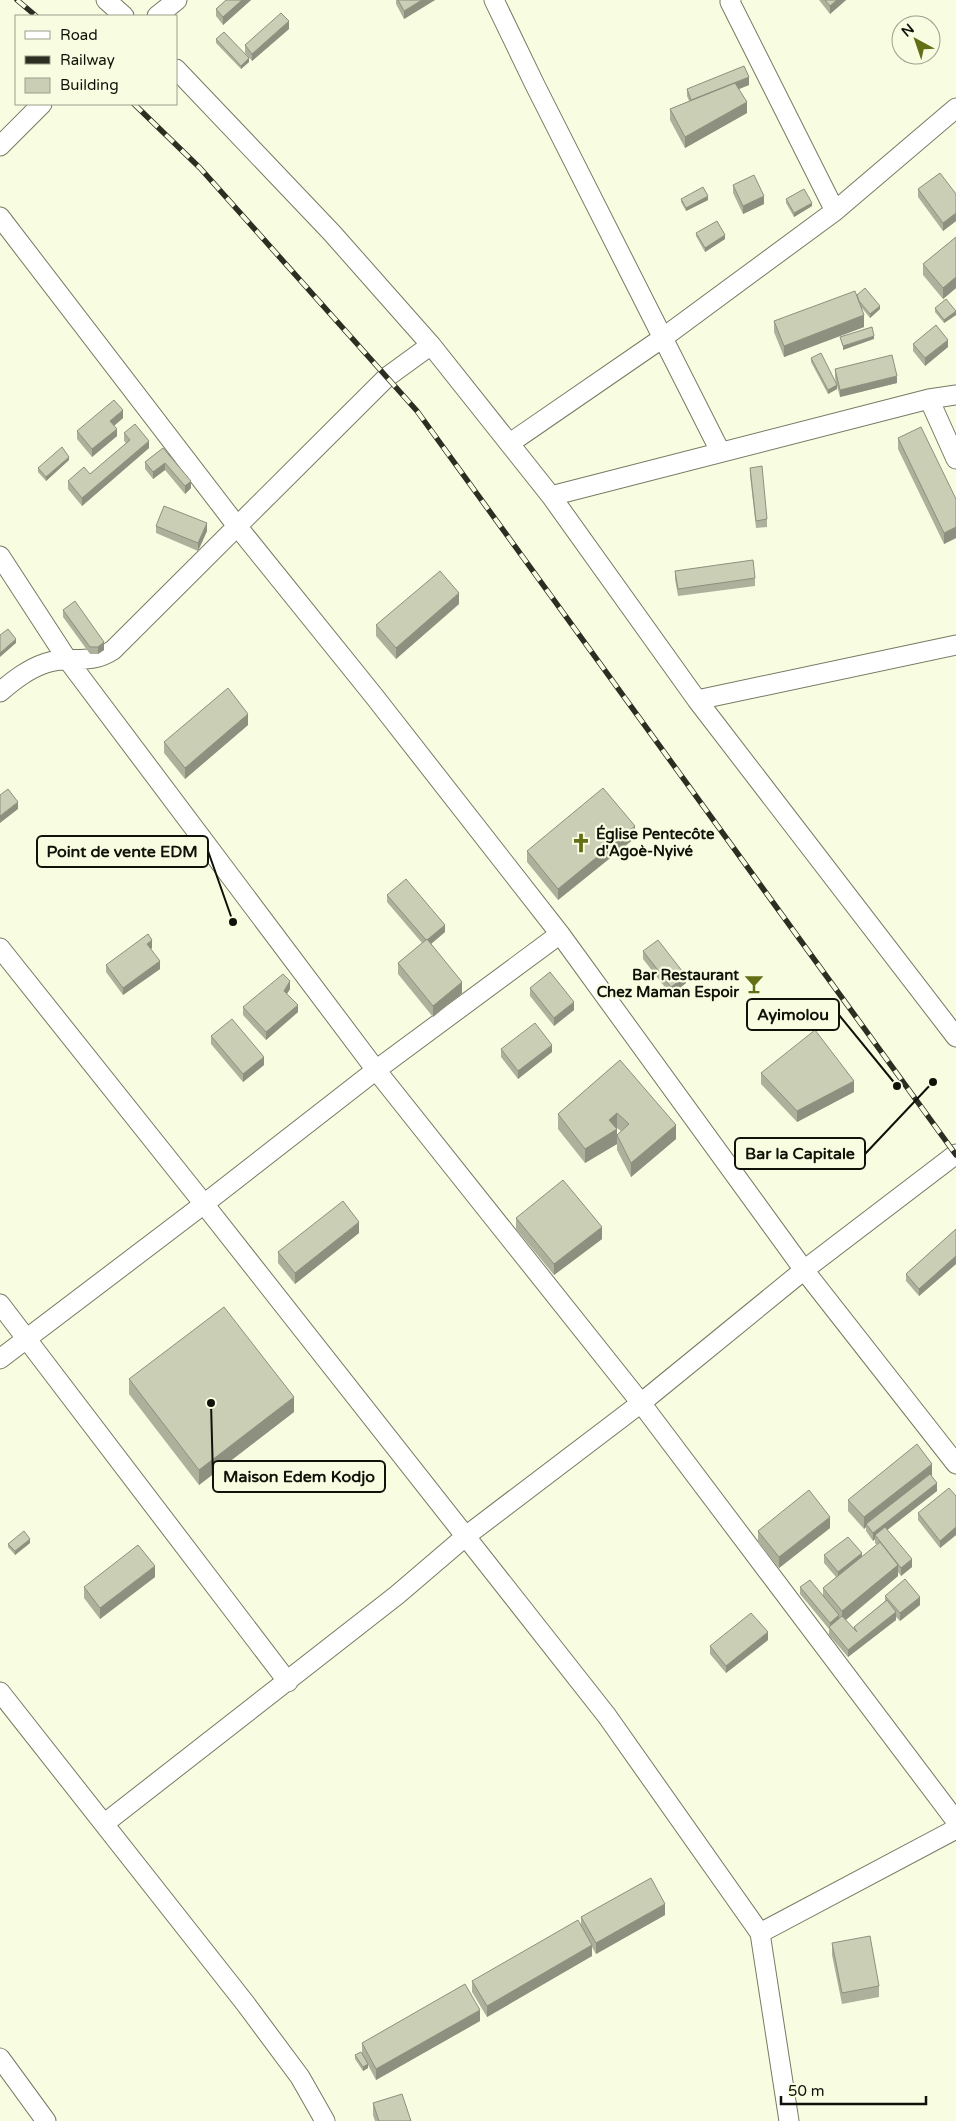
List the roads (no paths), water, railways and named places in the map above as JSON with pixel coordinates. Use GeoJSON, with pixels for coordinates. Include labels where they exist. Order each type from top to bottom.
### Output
{"type":"FeatureCollection","features":[{"type":"Feature","properties":{"kind":"street"},"geometry":{"type":"LineString","coordinates":[[106,0],[123,15]]}},
{"type":"Feature","properties":{"kind":"street"},"geometry":{"type":"LineString","coordinates":[[159,15],[177,0]]}},
{"type":"Feature","properties":{"kind":"street"},"geometry":{"type":"LineString","coordinates":[[494,0],[720,451]]}},
{"type":"Feature","properties":{"kind":"street"},"geometry":{"type":"LineString","coordinates":[[730,0],[835,211]]}},
{"type":"Feature","properties":{"kind":"street"},"geometry":{"type":"LineString","coordinates":[[178,71],[332,233],[431,345],[510,443],[551,496],[698,700],[949,1016],[956,1037]]}},
{"type":"Feature","properties":{"kind":"street"},"geometry":{"type":"LineString","coordinates":[[0,146],[41,105]]}},
{"type":"Feature","properties":{"kind":"street"},"geometry":{"type":"LineString","coordinates":[[510,443],[664,337],[835,211],[956,108]]}},
{"type":"Feature","properties":{"kind":"street"},"geometry":{"type":"LineString","coordinates":[[0,217],[237,526],[374,696],[560,934],[804,1270],[956,1464]]}},
{"type":"Feature","properties":{"kind":"street"},"geometry":{"type":"LineString","coordinates":[[0,692],[23,673],[46,663],[68,659],[101,658],[113,650],[387,377],[431,345]]}},
{"type":"Feature","properties":{"kind":"street"},"geometry":{"type":"LineString","coordinates":[[551,496],[720,451],[956,394]]}},
{"type":"Feature","properties":{"kind":"street"},"geometry":{"type":"LineString","coordinates":[[929,399],[956,459]]}},
{"type":"Feature","properties":{"kind":"street"},"geometry":{"type":"LineString","coordinates":[[0,556],[68,659],[376,1070],[641,1403],[956,1820]]}},
{"type":"Feature","properties":{"kind":"street"},"geometry":{"type":"LineString","coordinates":[[698,700],[956,645]]}},
{"type":"Feature","properties":{"kind":"street"},"geometry":{"type":"LineString","coordinates":[[0,1359],[376,1070],[560,934]]}},
{"type":"Feature","properties":{"kind":"street"},"geometry":{"type":"LineString","coordinates":[[0,948],[607,1716],[760,1933],[789,2121]]}},
{"type":"Feature","properties":{"kind":"street"},"geometry":{"type":"LineString","coordinates":[[105,1823],[397,1596],[466,1536],[641,1403],[804,1270],[956,1154]]}},
{"type":"Feature","properties":{"kind":"street"},"geometry":{"type":"LineString","coordinates":[[0,1304],[288,1682]]}},
{"type":"Feature","properties":{"kind":"street"},"geometry":{"type":"LineString","coordinates":[[0,1692],[245,2003],[294,2070],[325,2121]]}},
{"type":"Feature","properties":{"kind":"street"},"geometry":{"type":"LineString","coordinates":[[760,1933],[956,1829]]}},
{"type":"Feature","properties":{"kind":"street"},"geometry":{"type":"LineString","coordinates":[[0,2058],[46,2121]]}},
{"type":"Feature","properties":{"kind":"railway"},"geometry":{"type":"LineString","coordinates":[[17,0],[35,15]]}},
{"type":"Feature","properties":{"kind":"railway"},"geometry":{"type":"LineString","coordinates":[[135,105],[200,168],[417,411],[956,1155]]}},
{"type":"Feature","properties":{"kind":"place","name":"Église Pentecôte d'Agoè-Nyivé"},"geometry":{"type":"Point","coordinates":[581,843]}},
{"type":"Feature","properties":{"kind":"place","name":"Point de vente EDM"},"geometry":{"type":"Point","coordinates":[233,922]}},
{"type":"Feature","properties":{"kind":"place","name":"Bar Restaurant Chez Maman Espoir"},"geometry":{"type":"Point","coordinates":[754,984]}},
{"type":"Feature","properties":{"kind":"place","name":"Bar la Capitale"},"geometry":{"type":"Point","coordinates":[933,1082]}},
{"type":"Feature","properties":{"kind":"place","name":"Ayimolou"},"geometry":{"type":"Point","coordinates":[897,1086]}},
{"type":"Feature","properties":{"kind":"place","name":"Maison Edem Kodjo"},"geometry":{"type":"Point","coordinates":[211,1403]}}]}
